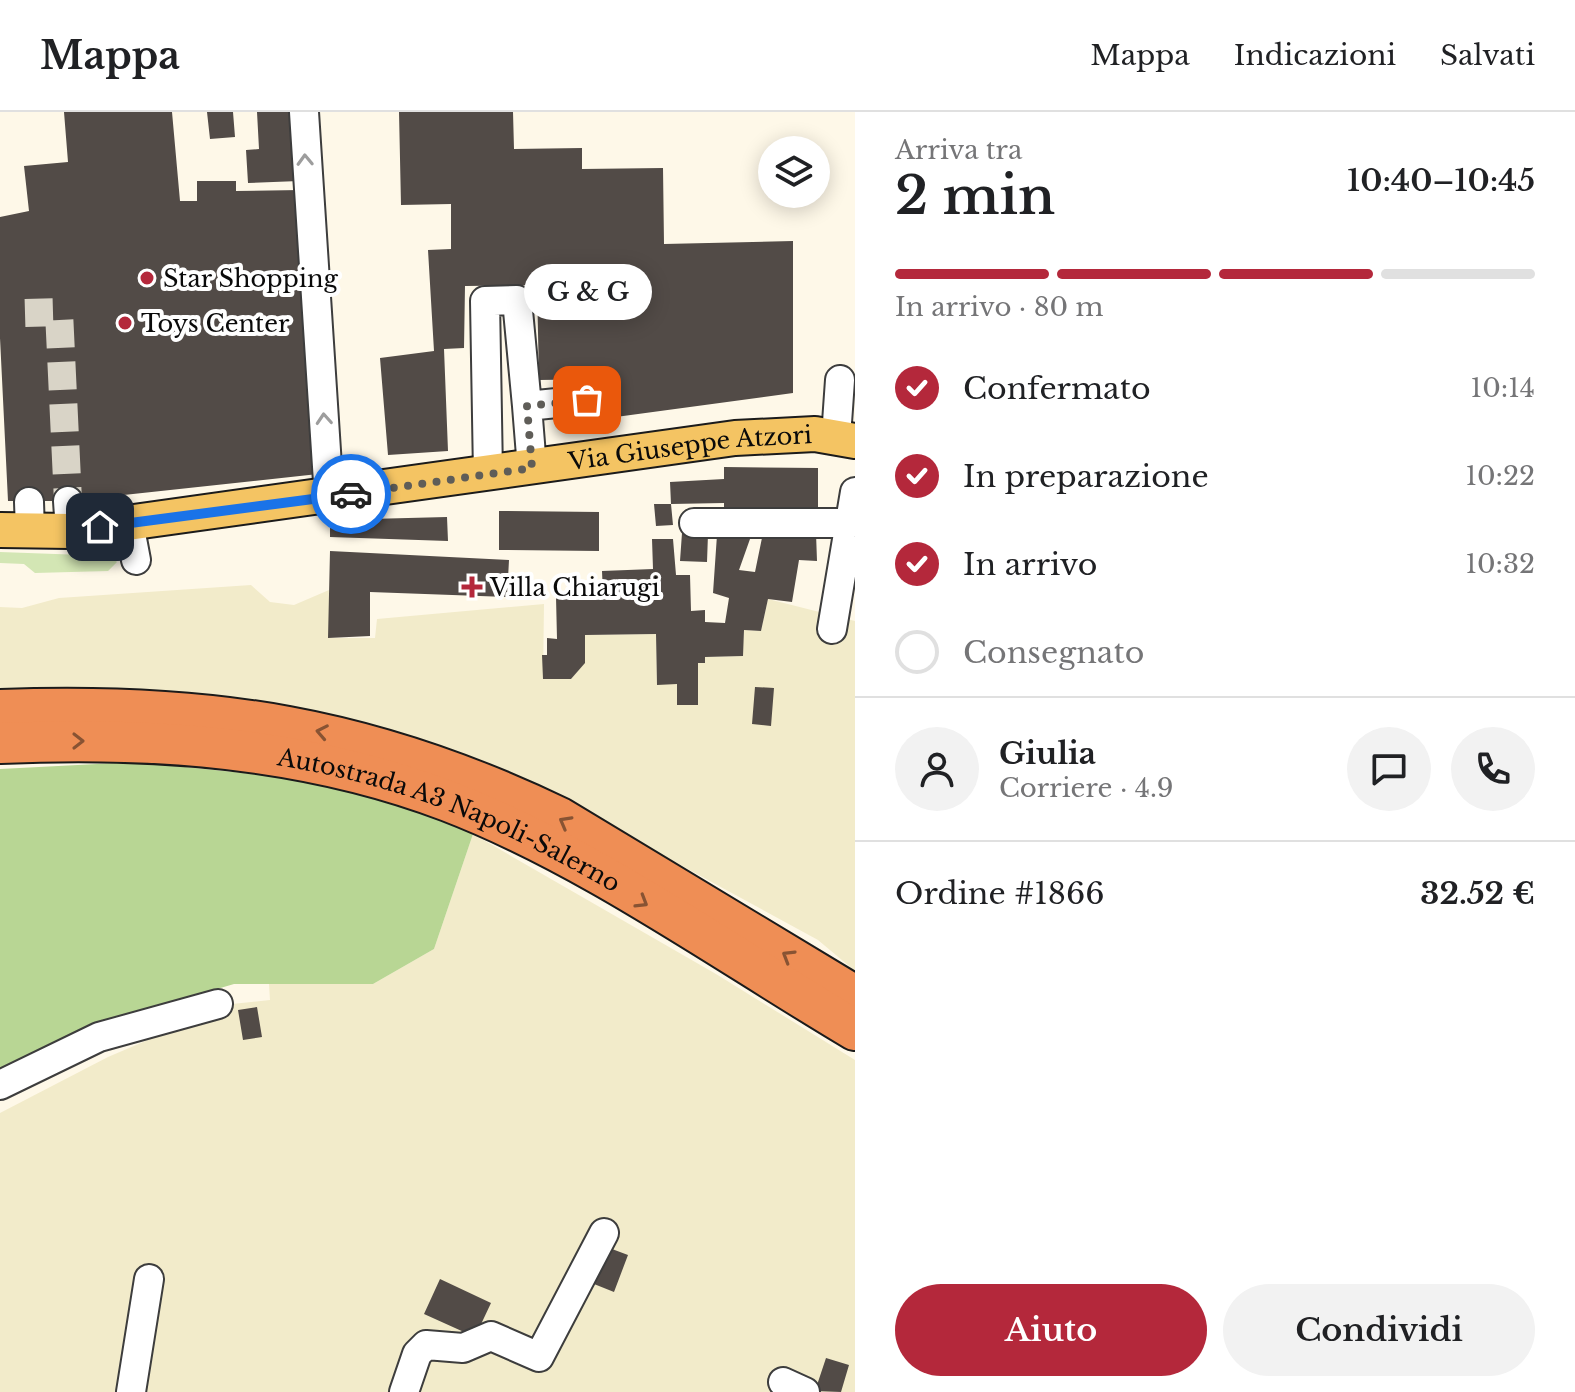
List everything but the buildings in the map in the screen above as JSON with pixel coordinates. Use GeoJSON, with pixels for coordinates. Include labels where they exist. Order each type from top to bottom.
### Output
{"type":"FeatureCollection","features":[{"type":"Feature","properties":{"kind":"highway","name":"Autostrada A3 Napoli-Salerno"},"geometry":{"type":"LineString","coordinates":[[0,710],[190,713],[329,733],[411,755],[508,793],[560,818],[855,996]]}},
{"type":"Feature","properties":{"kind":"highway","name":"Autostrada A3 Napoli-Salerno"},"geometry":{"type":"LineString","coordinates":[[0,743],[99,741],[234,749],[329,766],[421,791],[543,844],[855,1030]]}},
{"type":"Feature","properties":{"kind":"main road","name":"Via Giuseppe Atzori"},"geometry":{"type":"LineString","coordinates":[[20,521],[69,516],[129,523],[735,438],[790,434],[845,439]]}},
{"type":"Feature","properties":{"kind":"street"},"geometry":{"type":"LineString","coordinates":[[304,112],[329,497]]}},
{"type":"Feature","properties":{"kind":"street"},"geometry":{"type":"LineString","coordinates":[[488,474],[485,301],[517,300],[532,468]]}},
{"type":"Feature","properties":{"kind":"street"},"geometry":{"type":"LineString","coordinates":[[840,380],[845,439]]}},
{"type":"Feature","properties":{"kind":"street"},"geometry":{"type":"LineString","coordinates":[[527,406],[587,400]]}},
{"type":"Feature","properties":{"kind":"street"},"geometry":{"type":"LineString","coordinates":[[832,629],[855,492]]}},
{"type":"Feature","properties":{"kind":"street"},"geometry":{"type":"LineString","coordinates":[[129,523],[136,560]]}},
{"type":"Feature","properties":{"kind":"street"},"geometry":{"type":"LineString","coordinates":[[694,523],[850,523]]}},
{"type":"Feature","properties":{"kind":"street"},"geometry":{"type":"LineString","coordinates":[[0,1085],[99,1037],[218,1004]]}},
{"type":"Feature","properties":{"kind":"street"},"geometry":{"type":"LineString","coordinates":[[404,1392],[417,1354],[426,1345],[463,1348],[491,1336],[539,1357],[604,1233]]}},
{"type":"Feature","properties":{"kind":"street"},"geometry":{"type":"LineString","coordinates":[[131,1392],[149,1279]]}},
{"type":"Feature","properties":{"kind":"shaded area"},"geometry":{"type":"Polygon","coordinates":[[[251,585],[270,602],[294,605],[329,590],[329,638],[375,638],[377,619],[544,604],[543,679],[571,679],[585,662],[585,635],[656,634],[657,684],[677,684],[677,704],[698,663],[705,657],[742,656],[744,630],[761,631],[768,599],[855,621],[855,971],[818,940],[524,780],[385,729],[310,711],[231,700],[0,694],[0,607],[22,608],[59,598],[251,585]]]}},
{"type":"Feature","properties":{"kind":"shaded area"},"geometry":{"type":"Polygon","coordinates":[[[473,834],[716,974],[855,1060],[855,1392],[0,1392],[0,1113],[108,1057],[232,1004],[270,1000],[269,984],[373,984],[434,949],[473,834]]]}},
{"type":"Feature","properties":{"kind":"green space"},"geometry":{"type":"Polygon","coordinates":[[[0,552],[111,556],[117,562],[108,571],[35,573],[24,564],[0,563],[0,552]]]}},
{"type":"Feature","properties":{"kind":"green space"},"geometry":{"type":"Polygon","coordinates":[[[136,762],[312,780],[412,809],[473,834],[434,949],[373,984],[234,984],[142,1011],[0,1069],[0,769],[136,762]]]}},
{"type":"Feature","properties":{"kind":"tunnel"},"geometry":{"type":"LineString","coordinates":[[25,313],[59,312],[68,501]]}},
{"type":"Feature","properties":{"kind":"way so far"},"geometry":{"type":"LineString","coordinates":[[351,494],[532,468],[527,406],[587,400]]}},
{"type":"Feature","properties":{"kind":"place","name":"Star Shopping"},"geometry":{"type":"Point","coordinates":[147,278]}},
{"type":"Feature","properties":{"kind":"place","name":"Toys Center"},"geometry":{"type":"Point","coordinates":[125,323]}},
{"type":"Feature","properties":{"kind":"place","name":"G & G"},"geometry":{"type":"Point","coordinates":[587,400]}},
{"type":"Feature","properties":{"kind":"place","name":"Villa Chiarugi"},"geometry":{"type":"Point","coordinates":[472,587]}},
{"type":"Feature","properties":{"kind":"route"},"geometry":{"type":"LineString","coordinates":[[100,527],[351,494]]}}]}
